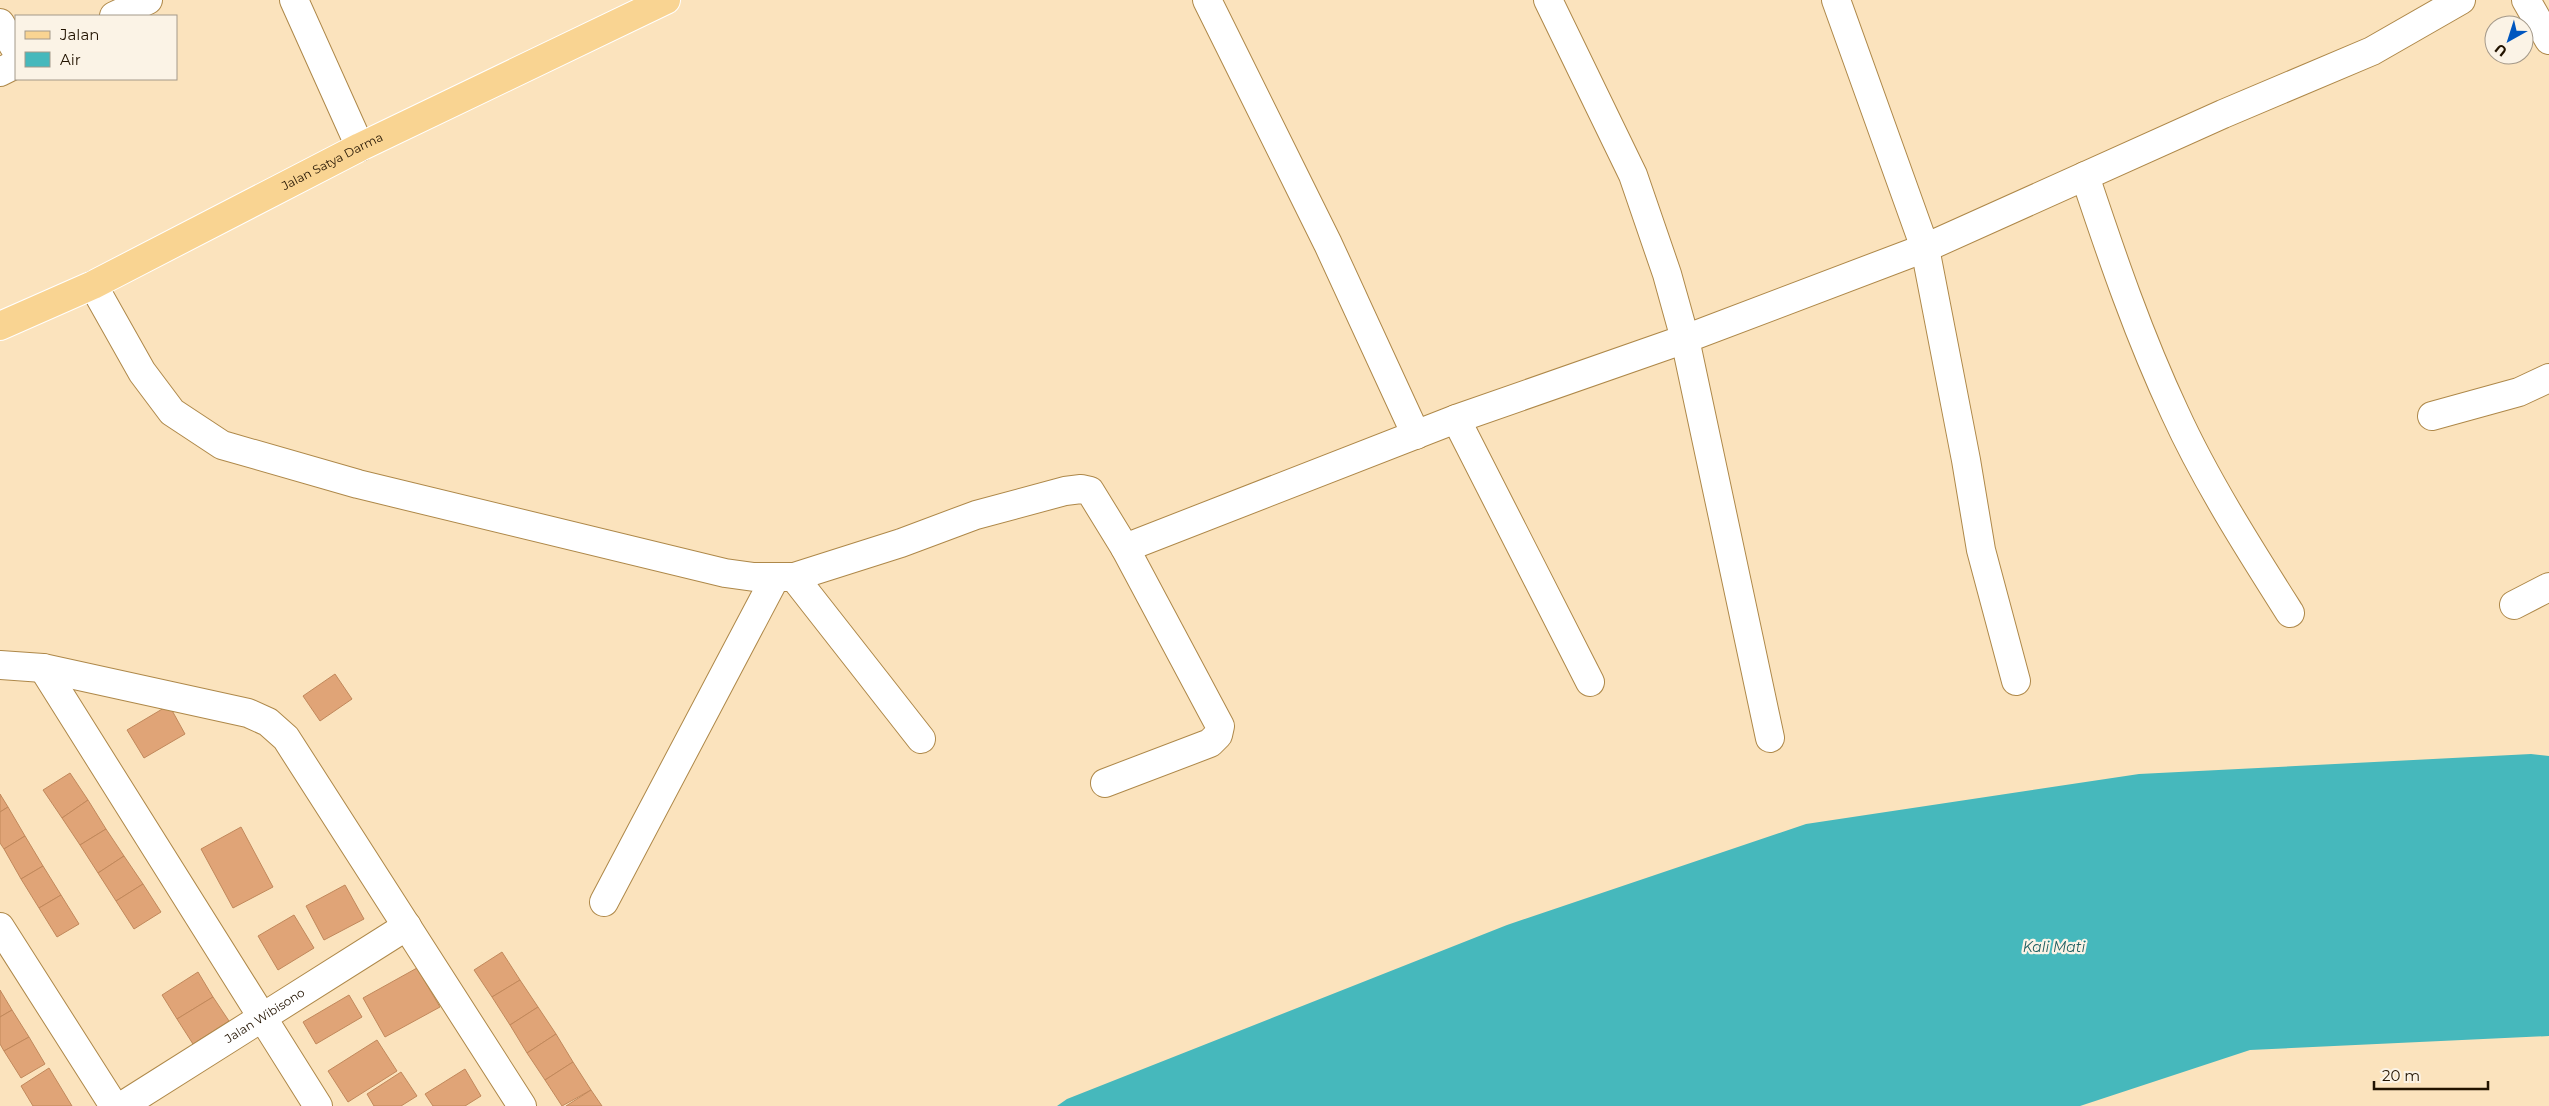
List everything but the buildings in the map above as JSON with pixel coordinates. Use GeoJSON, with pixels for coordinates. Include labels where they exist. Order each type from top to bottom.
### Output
{"type":"FeatureCollection","features":[{"type":"Feature","properties":{"kind":"main road","name":"Jalan Satya Darma"},"geometry":{"type":"LineString","coordinates":[[0,326],[93,285],[360,147],[666,0]]}},
{"type":"Feature","properties":{"kind":"street"},"geometry":{"type":"LineString","coordinates":[[116,15],[148,0]]}},
{"type":"Feature","properties":{"kind":"street"},"geometry":{"type":"LineString","coordinates":[[294,0],[360,147]]}},
{"type":"Feature","properties":{"kind":"street"},"geometry":{"type":"LineString","coordinates":[[1207,0],[1328,244],[1416,435]]}},
{"type":"Feature","properties":{"kind":"street"},"geometry":{"type":"LineString","coordinates":[[1548,0],[1633,175],[1667,274],[1685,338],[1770,738]]}},
{"type":"Feature","properties":{"kind":"street"},"geometry":{"type":"LineString","coordinates":[[1836,0],[1925,248],[1966,460],[1981,550],[2016,681]]}},
{"type":"Feature","properties":{"kind":"street"},"geometry":{"type":"LineString","coordinates":[[1125,548],[1456,419],[1685,338],[1925,248],[2223,114],[2372,51],[2461,0]]}},
{"type":"Feature","properties":{"kind":"street"},"geometry":{"type":"LineString","coordinates":[[2526,0],[2549,40]]}},
{"type":"Feature","properties":{"kind":"street"},"geometry":{"type":"LineString","coordinates":[[0,22],[15,48]]}},
{"type":"Feature","properties":{"kind":"street"},"geometry":{"type":"LineString","coordinates":[[0,72],[15,64]]}},
{"type":"Feature","properties":{"kind":"street"},"geometry":{"type":"LineString","coordinates":[[2085,176],[2134,320],[2175,415],[2241,536],[2290,613]]}},
{"type":"Feature","properties":{"kind":"street"},"geometry":{"type":"LineString","coordinates":[[93,285],[142,372],[172,412],[222,445],[358,484],[725,573],[785,578],[901,544],[976,515],[1065,491],[1081,489],[1090,491],[1125,548],[1220,726],[1218,735],[1210,743],[1105,783]]}},
{"type":"Feature","properties":{"kind":"street"},"geometry":{"type":"LineString","coordinates":[[2432,416],[2519,392],[2549,378]]}},
{"type":"Feature","properties":{"kind":"street"},"geometry":{"type":"LineString","coordinates":[[1456,419],[1590,682]]}},
{"type":"Feature","properties":{"kind":"street"},"geometry":{"type":"LineString","coordinates":[[785,578],[921,739]]}},
{"type":"Feature","properties":{"kind":"street"},"geometry":{"type":"LineString","coordinates":[[604,902],[785,578]]}},
{"type":"Feature","properties":{"kind":"street"},"geometry":{"type":"LineString","coordinates":[[2514,605],[2549,587]]}},
{"type":"Feature","properties":{"kind":"street"},"geometry":{"type":"LineString","coordinates":[[0,665],[43,668],[248,713],[268,722],[286,738],[522,1106]]}},
{"type":"Feature","properties":{"kind":"street"},"geometry":{"type":"LineString","coordinates":[[43,668],[318,1106]]}},
{"type":"Feature","properties":{"kind":"street","name":"Jalan Wibisono"},"geometry":{"type":"LineString","coordinates":[[122,1106],[407,926]]}},
{"type":"Feature","properties":{"kind":"street"},"geometry":{"type":"LineString","coordinates":[[0,928],[114,1106]]}},
{"type":"Feature","properties":{"kind":"water","name":"Kali Mati"},"geometry":{"type":"Polygon","coordinates":[[[2531,754],[2549,756],[2549,1036],[2250,1050],[2080,1106],[1057,1106],[1067,1099],[1507,925],[1806,824],[2139,774],[2531,754]]]}}]}
